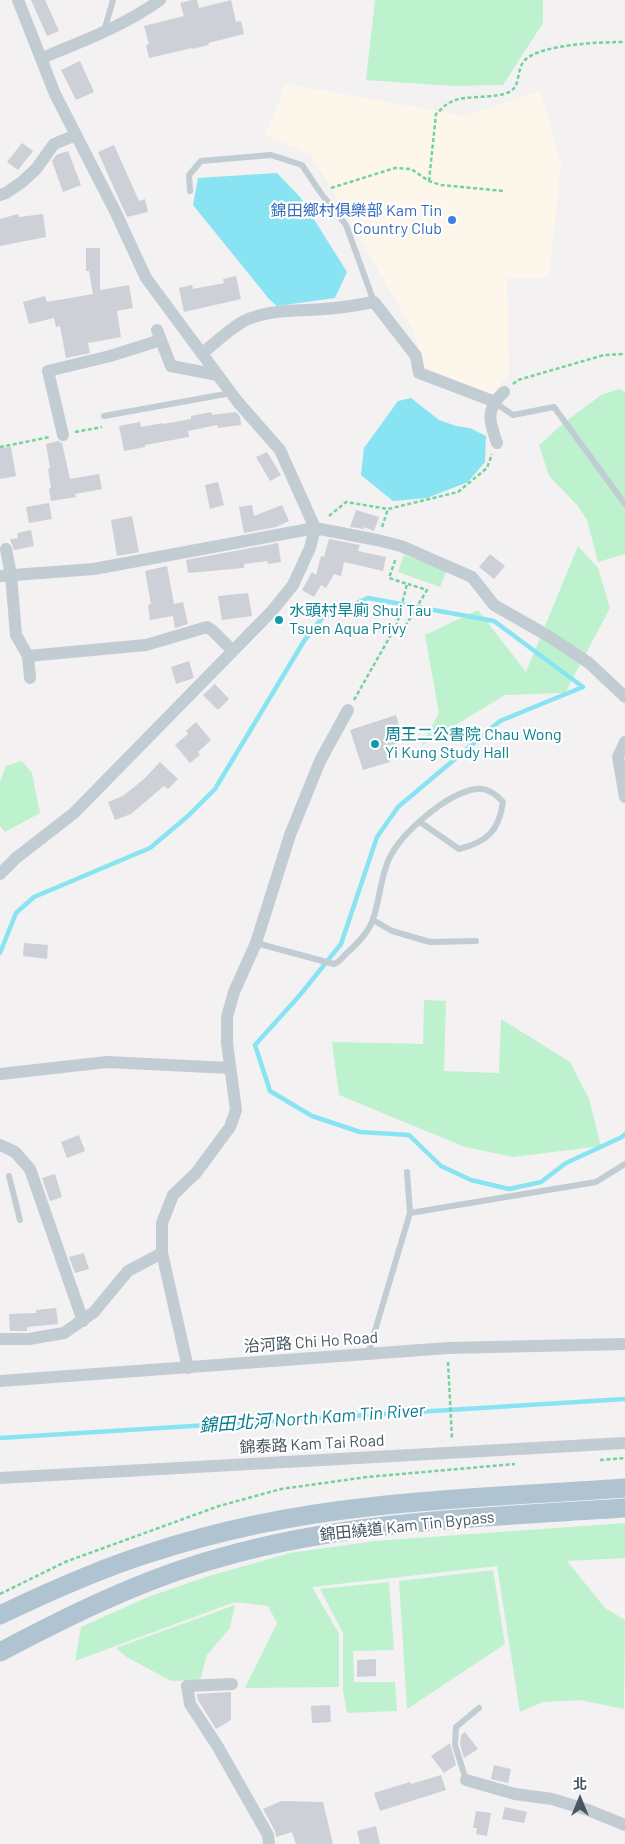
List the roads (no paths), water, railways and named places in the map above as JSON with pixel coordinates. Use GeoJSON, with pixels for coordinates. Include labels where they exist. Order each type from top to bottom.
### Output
{"type":"FeatureCollection","features":[{"type":"Feature","properties":{"kind":"main road","name":"錦田繞道 Kam Tin Bypass"},"geometry":{"type":"LineString","coordinates":[[0,1616],[47,1593],[149,1553],[276,1522],[368,1507],[625,1488]]}},
{"type":"Feature","properties":{"kind":"main road","name":"錦田繞道 Kam Tin Bypass"},"geometry":{"type":"LineString","coordinates":[[0,1652],[62,1619],[136,1588],[219,1558],[263,1547],[376,1526],[462,1518],[625,1508]]}},
{"type":"Feature","properties":{"kind":"street"},"geometry":{"type":"LineString","coordinates":[[0,874],[23,852],[74,813],[272,611],[293,585],[310,548],[315,528],[280,450],[231,393],[146,278],[115,211],[55,94],[18,0]]}},
{"type":"Feature","properties":{"kind":"street"},"geometry":{"type":"LineString","coordinates":[[42,58],[144,12],[160,0]]}},
{"type":"Feature","properties":{"kind":"street"},"geometry":{"type":"LineString","coordinates":[[0,195],[22,182],[36,169],[54,144],[76,135]]}},
{"type":"Feature","properties":{"kind":"street"},"geometry":{"type":"LineString","coordinates":[[202,354],[229,330],[246,320],[260,315],[374,302],[416,356],[419,373],[494,401]]}},
{"type":"Feature","properties":{"kind":"street"},"geometry":{"type":"LineString","coordinates":[[63,435],[48,371],[110,356],[159,335],[171,366],[218,375]]}},
{"type":"Feature","properties":{"kind":"street"},"geometry":{"type":"LineString","coordinates":[[497,443],[490,422],[494,401],[504,392]]}},
{"type":"Feature","properties":{"kind":"street"},"geometry":{"type":"LineString","coordinates":[[6,576],[94,569],[315,528],[377,540],[401,546],[472,577],[494,604],[550,637],[589,663],[625,697]]}},
{"type":"Feature","properties":{"kind":"street"},"geometry":{"type":"LineString","coordinates":[[6,548],[6,576],[16,635],[28,656],[30,678]]}},
{"type":"Feature","properties":{"kind":"street"},"geometry":{"type":"LineString","coordinates":[[28,656],[146,645],[207,627],[233,651]]}},
{"type":"Feature","properties":{"kind":"street"},"geometry":{"type":"LineString","coordinates":[[188,1368],[162,1253],[162,1223],[173,1195],[196,1173],[230,1127],[236,1110],[230,1068],[227,1017],[234,992],[256,943],[290,835],[320,760],[348,710]]}},
{"type":"Feature","properties":{"kind":"street"},"geometry":{"type":"LineString","coordinates":[[625,742],[618,756],[625,797]]}},
{"type":"Feature","properties":{"kind":"street"},"geometry":{"type":"LineString","coordinates":[[0,1074],[108,1062],[230,1068]]}},
{"type":"Feature","properties":{"kind":"street"},"geometry":{"type":"LineString","coordinates":[[0,1145],[15,1152],[30,1168],[83,1320]]}},
{"type":"Feature","properties":{"kind":"street"},"geometry":{"type":"LineString","coordinates":[[0,1339],[29,1339],[64,1333],[94,1312],[128,1271],[162,1253]]}},
{"type":"Feature","properties":{"kind":"street","name":"治河路 Chi Ho Road"},"geometry":{"type":"LineString","coordinates":[[0,1381],[448,1348],[625,1344]]}},
{"type":"Feature","properties":{"kind":"street","name":"錦泰路 Kam Tai Road"},"geometry":{"type":"LineString","coordinates":[[0,1478],[625,1443]]}},
{"type":"Feature","properties":{"kind":"street"},"geometry":{"type":"LineString","coordinates":[[232,1684],[187,1686],[190,1704],[218,1747],[268,1835],[270,1844]]}},
{"type":"Feature","properties":{"kind":"street"},"geometry":{"type":"LineString","coordinates":[[466,1780],[515,1794],[552,1799],[588,1810],[625,1825]]}},
{"type":"Feature","properties":{"kind":"lane"},"geometry":{"type":"LineString","coordinates":[[103,32],[114,0]]}},
{"type":"Feature","properties":{"kind":"lane"},"geometry":{"type":"LineString","coordinates":[[190,191],[189,175],[201,161],[270,155],[302,165],[346,225],[374,302]]}},
{"type":"Feature","properties":{"kind":"lane"},"geometry":{"type":"LineString","coordinates":[[104,416],[231,393]]}},
{"type":"Feature","properties":{"kind":"lane"},"geometry":{"type":"LineString","coordinates":[[494,401],[513,415],[554,407],[625,504]]}},
{"type":"Feature","properties":{"kind":"lane"},"geometry":{"type":"LineString","coordinates":[[256,943],[334,964],[340,962],[344,955],[360,941],[373,920],[388,860],[400,841],[420,822],[436,808],[458,794],[478,788],[494,792],[503,802],[501,817],[494,830],[480,841],[458,849],[420,822]]}},
{"type":"Feature","properties":{"kind":"lane"},"geometry":{"type":"LineString","coordinates":[[373,920],[392,931],[430,942],[476,941]]}},
{"type":"Feature","properties":{"kind":"lane"},"geometry":{"type":"LineString","coordinates":[[410,1213],[596,1182],[625,1164]]}},
{"type":"Feature","properties":{"kind":"lane"},"geometry":{"type":"LineString","coordinates":[[368,1354],[410,1213],[406,1172]]}},
{"type":"Feature","properties":{"kind":"lane"},"geometry":{"type":"LineString","coordinates":[[9,1176],[20,1220]]}},
{"type":"Feature","properties":{"kind":"lane"},"geometry":{"type":"LineString","coordinates":[[466,1780],[455,1745],[456,1727],[479,1708]]}},
{"type":"Feature","properties":{"kind":"water"},"geometry":{"type":"Polygon","coordinates":[[[277,173],[300,197],[347,272],[335,298],[277,306],[269,299],[193,205],[198,178],[277,173]]]}},
{"type":"Feature","properties":{"kind":"water"},"geometry":{"type":"Polygon","coordinates":[[[411,398],[439,420],[456,426],[470,428],[486,436],[485,462],[468,482],[427,498],[393,501],[361,475],[364,448],[398,401],[411,398]]]}},
{"type":"Feature","properties":{"kind":"waterway"},"geometry":{"type":"LineString","coordinates":[[0,953],[16,913],[34,897],[150,848],[188,816],[215,789],[304,641],[322,618],[368,598],[494,621],[583,687]]}},
{"type":"Feature","properties":{"kind":"waterway"},"geometry":{"type":"LineString","coordinates":[[583,687],[500,721],[398,807],[377,837],[341,944],[300,995],[255,1045],[270,1091],[312,1116],[360,1132],[409,1135],[441,1166],[471,1180],[509,1189],[541,1182],[566,1163],[625,1134]]}},
{"type":"Feature","properties":{"kind":"waterway","name":"錦田北河 North Kam Tin River"},"geometry":{"type":"LineString","coordinates":[[0,1438],[625,1399]]}},
{"type":"Feature","properties":{"kind":"place","name":"錦田鄉村俱樂部 Kam Tin Country Club"},"geometry":{"type":"Point","coordinates":[452,220]}},
{"type":"Feature","properties":{"kind":"place","name":"水頭村旱廁 Shui Tau Tsuen Aqua Privy"},"geometry":{"type":"Point","coordinates":[279,620]}},
{"type":"Feature","properties":{"kind":"place","name":"周王二公書院 Chau Wong Yi Kung Study Hall"},"geometry":{"type":"Point","coordinates":[375,744]}}]}
